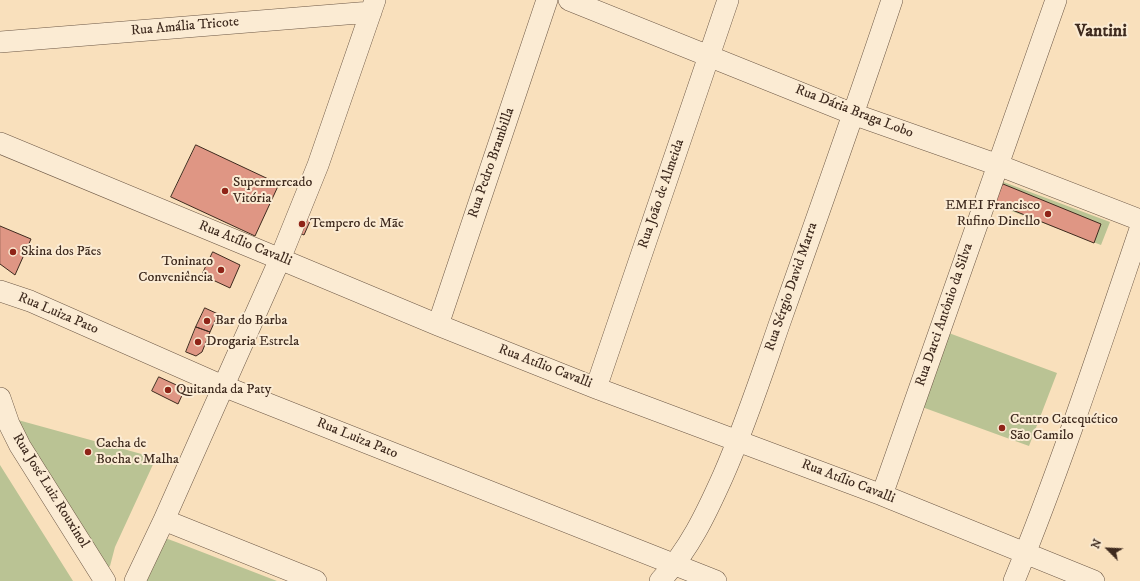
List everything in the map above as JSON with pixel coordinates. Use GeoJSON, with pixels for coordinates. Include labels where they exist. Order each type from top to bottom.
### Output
{"type":"FeatureCollection","features":[{"type":"Feature","properties":{"kind":"street","name":"Rua Pedro Brambilla"},"geometry":{"type":"LineString","coordinates":[[438,325],[547,0]]}},
{"type":"Feature","properties":{"kind":"street","name":"Rua Dária Braga Lobo"},"geometry":{"type":"LineString","coordinates":[[569,0],[853,114],[998,165],[1140,220]]}},
{"type":"Feature","properties":{"kind":"street","name":"Rua João de Almeida"},"geometry":{"type":"LineString","coordinates":[[596,388],[728,0]]}},
{"type":"Feature","properties":{"kind":"street","name":"Rua Sérgio David Marra"},"geometry":{"type":"LineString","coordinates":[[660,581],[675,565],[693,538],[709,507],[738,441],[892,0]]}},
{"type":"Feature","properties":{"kind":"street","name":"Rua Darci Antônio da Silva"},"geometry":{"type":"LineString","coordinates":[[882,495],[1056,0]]}},
{"type":"Feature","properties":{"kind":"street","name":"Rua Amália Tricote"},"geometry":{"type":"LineString","coordinates":[[0,42],[373,6]]}},
{"type":"Feature","properties":{"kind":"street"},"geometry":{"type":"LineString","coordinates":[[134,581],[164,520],[280,259],[318,165],[373,6]]}},
{"type":"Feature","properties":{"kind":"street","name":"Rua Atílio Cavalli"},"geometry":{"type":"LineString","coordinates":[[0,143],[438,325],[596,388],[882,495],[1094,581]]}},
{"type":"Feature","properties":{"kind":"street"},"geometry":{"type":"LineString","coordinates":[[1014,581],[1054,479],[1140,229]]}},
{"type":"Feature","properties":{"kind":"street","name":"Rua Luiza Pato"},"geometry":{"type":"LineString","coordinates":[[0,291],[30,301],[223,386],[716,581]]}},
{"type":"Feature","properties":{"kind":"street","name":"Rua José Luiz Rouxinol"},"geometry":{"type":"LineString","coordinates":[[0,398],[9,424],[20,446],[105,581]]}},
{"type":"Feature","properties":{"kind":"street"},"geometry":{"type":"LineString","coordinates":[[164,520],[316,581]]}},
{"type":"Feature","properties":{"kind":"green space","name":"EMEI Francisco Rufino Dinello"},"geometry":{"type":"Polygon","coordinates":[[[993,178],[1110,222],[1101,245],[985,201],[993,178]]]}},
{"type":"Feature","properties":{"kind":"green space"},"geometry":{"type":"Polygon","coordinates":[[[938,329],[1057,373],[1029,446],[911,403],[938,329]]]}},
{"type":"Feature","properties":{"kind":"green space"},"geometry":{"type":"Polygon","coordinates":[[[7,417],[156,458],[115,547],[110,566],[106,569],[7,417]]]}},
{"type":"Feature","properties":{"kind":"green space"},"geometry":{"type":"Polygon","coordinates":[[[0,465],[73,581],[0,581],[0,465]]]}},
{"type":"Feature","properties":{"kind":"green space"},"geometry":{"type":"Polygon","coordinates":[[[165,538],[176,542],[277,581],[145,581],[165,538]]]}},
{"type":"Feature","properties":{"kind":"building","name":"Supermercado Vitória"},"geometry":{"type":"Polygon","coordinates":[[[196,145],[279,184],[255,236],[171,197],[196,145]]]}},
{"type":"Feature","properties":{"kind":"building","name":"EMEI Francisco Rufino Dinello"},"geometry":{"type":"Polygon","coordinates":[[[1003,184],[1101,224],[1094,243],[995,203],[1003,184]]]}},
{"type":"Feature","properties":{"kind":"building","name":"Tempero de Mãe"},"geometry":{"type":"Polygon","coordinates":[[[300,214],[311,219],[304,235],[293,230],[300,214]]]}},
{"type":"Feature","properties":{"kind":"building","name":"Skina dos Pães"},"geometry":{"type":"Polygon","coordinates":[[[0,226],[31,239],[15,275],[0,264],[0,226]]]}},
{"type":"Feature","properties":{"kind":"building","name":"Toninato Conveniência"},"geometry":{"type":"Polygon","coordinates":[[[213,252],[240,265],[230,288],[202,275],[213,252]]]}},
{"type":"Feature","properties":{"kind":"building","name":"Bar do Barba"},"geometry":{"type":"Polygon","coordinates":[[[205,308],[218,314],[210,332],[196,327],[205,308]]]}},
{"type":"Feature","properties":{"kind":"building","name":"Drogaria Estrela"},"geometry":{"type":"Polygon","coordinates":[[[196,327],[210,332],[202,352],[196,356],[186,352],[196,327]]]}},
{"type":"Feature","properties":{"kind":"building","name":"Quitanda da Paty"},"geometry":{"type":"Polygon","coordinates":[[[159,377],[185,389],[178,404],[152,391],[159,377]]]}},
{"type":"Feature","properties":{"kind":"place","name":"Supermercado Vitória"},"geometry":{"type":"Point","coordinates":[225,191]}},
{"type":"Feature","properties":{"kind":"place","name":"EMEI Francisco Rufino Dinello"},"geometry":{"type":"Point","coordinates":[1048,214]}},
{"type":"Feature","properties":{"kind":"place","name":"Tempero de Mãe"},"geometry":{"type":"Point","coordinates":[302,224]}},
{"type":"Feature","properties":{"kind":"place","name":"Skina dos Pães"},"geometry":{"type":"Point","coordinates":[13,252]}},
{"type":"Feature","properties":{"kind":"place","name":"Toninato Conveniência"},"geometry":{"type":"Point","coordinates":[221,270]}},
{"type":"Feature","properties":{"kind":"place","name":"Bar do Barba"},"geometry":{"type":"Point","coordinates":[207,321]}},
{"type":"Feature","properties":{"kind":"place","name":"Drogaria Estrela"},"geometry":{"type":"Point","coordinates":[198,342]}},
{"type":"Feature","properties":{"kind":"place","name":"Quitanda da Paty"},"geometry":{"type":"Point","coordinates":[168,390]}},
{"type":"Feature","properties":{"kind":"place","name":"Centro Catequético São Camilo"},"geometry":{"type":"Point","coordinates":[1002,428]}},
{"type":"Feature","properties":{"kind":"place","name":"Cacha de Bocha e Malha"},"geometry":{"type":"Point","coordinates":[88,452]}},
{"type":"Feature","properties":{"kind":"district","name":"Vantini"},"geometry":{"type":"Point","coordinates":[1101,32]}}]}
